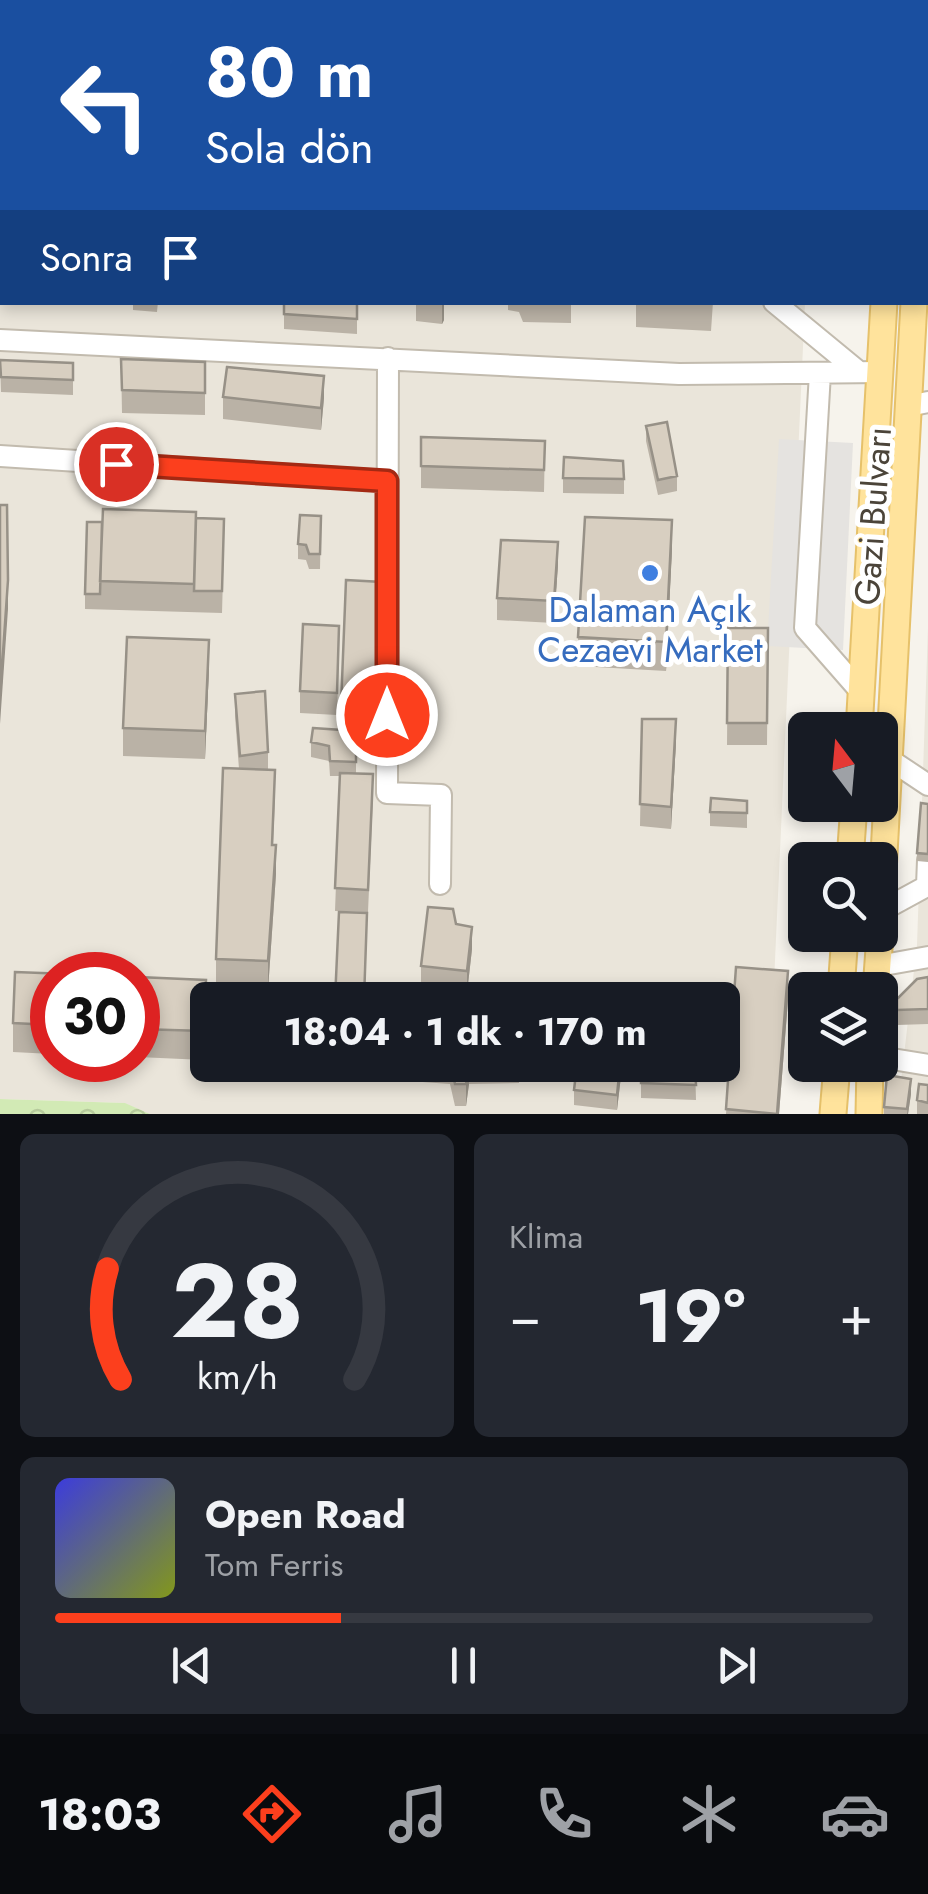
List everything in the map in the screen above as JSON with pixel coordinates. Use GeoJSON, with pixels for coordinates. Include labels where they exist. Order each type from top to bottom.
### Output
{"type":"FeatureCollection","features":[{"type":"Feature","properties":{"kind":"main road","name":"Gazi Bulvarı"},"geometry":{"type":"LineString","coordinates":[[860,712],[871,372],[883,305]]}},
{"type":"Feature","properties":{"kind":"main road","name":"Gazi Bulvarı"},"geometry":{"type":"LineString","coordinates":[[893,712],[918,404],[914,305]]}},
{"type":"Feature","properties":{"kind":"main road"},"geometry":{"type":"LineString","coordinates":[[833,1114],[835,1082]]}},
{"type":"Feature","properties":{"kind":"main road"},"geometry":{"type":"LineString","coordinates":[[869,1114],[870,1082]]}},
{"type":"Feature","properties":{"kind":"street"},"geometry":{"type":"LineString","coordinates":[[778,305],[871,372]]}},
{"type":"Feature","properties":{"kind":"street"},"geometry":{"type":"LineString","coordinates":[[0,340],[678,374],[871,372]]}},
{"type":"Feature","properties":{"kind":"street"},"geometry":{"type":"LineString","coordinates":[[388,358],[387,793],[441,795],[440,884]]}},
{"type":"Feature","properties":{"kind":"street"},"geometry":{"type":"LineString","coordinates":[[820,372],[805,628],[861,692]]}},
{"type":"Feature","properties":{"kind":"street"},"geometry":{"type":"LineString","coordinates":[[0,456],[387,481]]}},
{"type":"Feature","properties":{"kind":"street"},"geometry":{"type":"LineString","coordinates":[[898,765],[928,786]]}},
{"type":"Feature","properties":{"kind":"street"},"geometry":{"type":"LineString","coordinates":[[898,901],[927,886],[928,860]]}},
{"type":"Feature","properties":{"kind":"street"},"geometry":{"type":"LineString","coordinates":[[892,972],[928,957]]}},
{"type":"Feature","properties":{"kind":"street"},"geometry":{"type":"LineString","coordinates":[[898,1060],[928,1065]]}},
{"type":"Feature","properties":{"kind":"shaded area"},"geometry":{"type":"Polygon","coordinates":[[[0,305],[805,305],[768,1114],[150,1114],[124,1103],[0,1099],[0,305]]]}},
{"type":"Feature","properties":{"kind":"shaded area"},"geometry":{"type":"Polygon","coordinates":[[[779,439],[853,443],[843,650],[767,646],[779,439]]]}},
{"type":"Feature","properties":{"kind":"shaded area"},"geometry":{"type":"Polygon","coordinates":[[[928,628],[928,1114],[897,1114],[917,945],[928,628]]]}},
{"type":"Feature","properties":{"kind":"green space"},"geometry":{"type":"Polygon","coordinates":[[[0,1099],[125,1103],[150,1114],[0,1114],[0,1099]]]}},
{"type":"Feature","properties":{"kind":"building"},"geometry":{"type":"Polygon","coordinates":[[[284,305],[357,305],[357,319],[284,314],[284,305]]]}},
{"type":"Feature","properties":{"kind":"building"},"geometry":{"type":"Polygon","coordinates":[[[121,359],[205,362],[205,393],[122,390],[121,359]]]}},
{"type":"Feature","properties":{"kind":"building"},"geometry":{"type":"Polygon","coordinates":[[[0,360],[73,363],[73,380],[1,377],[0,360]]]}},
{"type":"Feature","properties":{"kind":"building"},"geometry":{"type":"Polygon","coordinates":[[[227,367],[324,376],[321,408],[223,397],[227,367]]]}},
{"type":"Feature","properties":{"kind":"building"},"geometry":{"type":"Polygon","coordinates":[[[667,422],[677,476],[658,480],[646,426],[667,422]]]}},
{"type":"Feature","properties":{"kind":"building"},"geometry":{"type":"Polygon","coordinates":[[[421,437],[545,441],[544,470],[421,466],[421,437]]]}},
{"type":"Feature","properties":{"kind":"building"},"geometry":{"type":"Polygon","coordinates":[[[564,457],[623,461],[624,479],[563,478],[564,457]]]}},
{"type":"Feature","properties":{"kind":"building"},"geometry":{"type":"Polygon","coordinates":[[[0,505],[7,505],[8,580],[0,696],[0,505]]]}},
{"type":"Feature","properties":{"kind":"building"},"geometry":{"type":"Polygon","coordinates":[[[103,509],[196,512],[194,584],[100,581],[103,509]]]}},
{"type":"Feature","properties":{"kind":"building"},"geometry":{"type":"Polygon","coordinates":[[[300,515],[321,516],[320,554],[309,554],[306,545],[298,544],[300,515]]]}},
{"type":"Feature","properties":{"kind":"building"},"geometry":{"type":"Polygon","coordinates":[[[585,517],[672,520],[666,642],[578,637],[585,517]]]}},
{"type":"Feature","properties":{"kind":"building"},"geometry":{"type":"Polygon","coordinates":[[[196,518],[224,519],[222,591],[194,591],[196,518]]]}},
{"type":"Feature","properties":{"kind":"building"},"geometry":{"type":"Polygon","coordinates":[[[87,522],[102,522],[100,594],[85,594],[87,522]]]}},
{"type":"Feature","properties":{"kind":"building"},"geometry":{"type":"Polygon","coordinates":[[[501,540],[558,542],[554,601],[497,598],[501,540]]]}},
{"type":"Feature","properties":{"kind":"building"},"geometry":{"type":"Polygon","coordinates":[[[346,580],[382,582],[378,707],[341,706],[346,580]]]}},
{"type":"Feature","properties":{"kind":"building"},"geometry":{"type":"Polygon","coordinates":[[[303,624],[339,626],[337,693],[300,691],[303,624]]]}},
{"type":"Feature","properties":{"kind":"building"},"geometry":{"type":"Polygon","coordinates":[[[728,628],[768,628],[767,723],[727,723],[728,628]]]}},
{"type":"Feature","properties":{"kind":"building"},"geometry":{"type":"Polygon","coordinates":[[[127,637],[209,640],[205,731],[123,728],[127,637]]]}},
{"type":"Feature","properties":{"kind":"building"},"geometry":{"type":"Polygon","coordinates":[[[265,691],[268,752],[240,756],[235,694],[265,691]]]}},
{"type":"Feature","properties":{"kind":"building"},"geometry":{"type":"Polygon","coordinates":[[[642,719],[676,719],[671,807],[640,804],[642,719]]]}},
{"type":"Feature","properties":{"kind":"building"},"geometry":{"type":"Polygon","coordinates":[[[313,728],[356,731],[356,762],[330,761],[329,746],[311,742],[313,728]]]}},
{"type":"Feature","properties":{"kind":"building"},"geometry":{"type":"Polygon","coordinates":[[[223,768],[275,770],[272,845],[276,845],[268,961],[216,959],[223,768]]]}},
{"type":"Feature","properties":{"kind":"building"},"geometry":{"type":"Polygon","coordinates":[[[340,773],[373,774],[368,890],[335,888],[340,773]]]}},
{"type":"Feature","properties":{"kind":"building"},"geometry":{"type":"Polygon","coordinates":[[[711,798],[747,801],[747,813],[710,812],[711,798]]]}},
{"type":"Feature","properties":{"kind":"building"},"geometry":{"type":"Polygon","coordinates":[[[921,803],[928,804],[928,854],[917,853],[921,803]]]}},
{"type":"Feature","properties":{"kind":"building"},"geometry":{"type":"Polygon","coordinates":[[[428,907],[453,909],[456,924],[472,927],[467,971],[421,966],[428,907]]]}},
{"type":"Feature","properties":{"kind":"building"},"geometry":{"type":"Polygon","coordinates":[[[339,912],[367,913],[365,982],[336,982],[339,912]]]}},
{"type":"Feature","properties":{"kind":"building"},"geometry":{"type":"Polygon","coordinates":[[[736,967],[788,971],[777,1114],[726,1109],[728,1082],[740,1082],[740,982],[735,982],[736,967]]]}},
{"type":"Feature","properties":{"kind":"building"},"geometry":{"type":"Polygon","coordinates":[[[15,972],[30,973],[30,1024],[13,1023],[15,972]]]}},
{"type":"Feature","properties":{"kind":"building"},"geometry":{"type":"Polygon","coordinates":[[[928,977],[928,1009],[898,1010],[898,998],[917,979],[928,977]]]}},
{"type":"Feature","properties":{"kind":"building"},"geometry":{"type":"Polygon","coordinates":[[[160,978],[206,980],[190,982],[190,1031],[160,1030],[160,978]]]}},
{"type":"Feature","properties":{"kind":"building"},"geometry":{"type":"Polygon","coordinates":[[[898,1077],[911,1079],[907,1109],[884,1107],[886,1082],[898,1082],[898,1077]]]}},
{"type":"Feature","properties":{"kind":"building"},"geometry":{"type":"Polygon","coordinates":[[[575,1082],[618,1082],[617,1095],[574,1090],[575,1082]]]}},
{"type":"Feature","properties":{"kind":"building"},"geometry":{"type":"Polygon","coordinates":[[[696,1082],[696,1085],[641,1083],[696,1082]]]}},
{"type":"Feature","properties":{"kind":"building"},"geometry":{"type":"Polygon","coordinates":[[[919,1084],[928,1085],[928,1103],[917,1100],[919,1084]]]}},
{"type":"Feature","properties":{"kind":"place","name":"Dalaman Açık Cezaevi Market"},"geometry":{"type":"Point","coordinates":[650,573]}},
{"type":"Feature","properties":{"kind":"route"},"geometry":{"type":"LineString","coordinates":[[116,464],[387,481],[387,715]]}}]}
